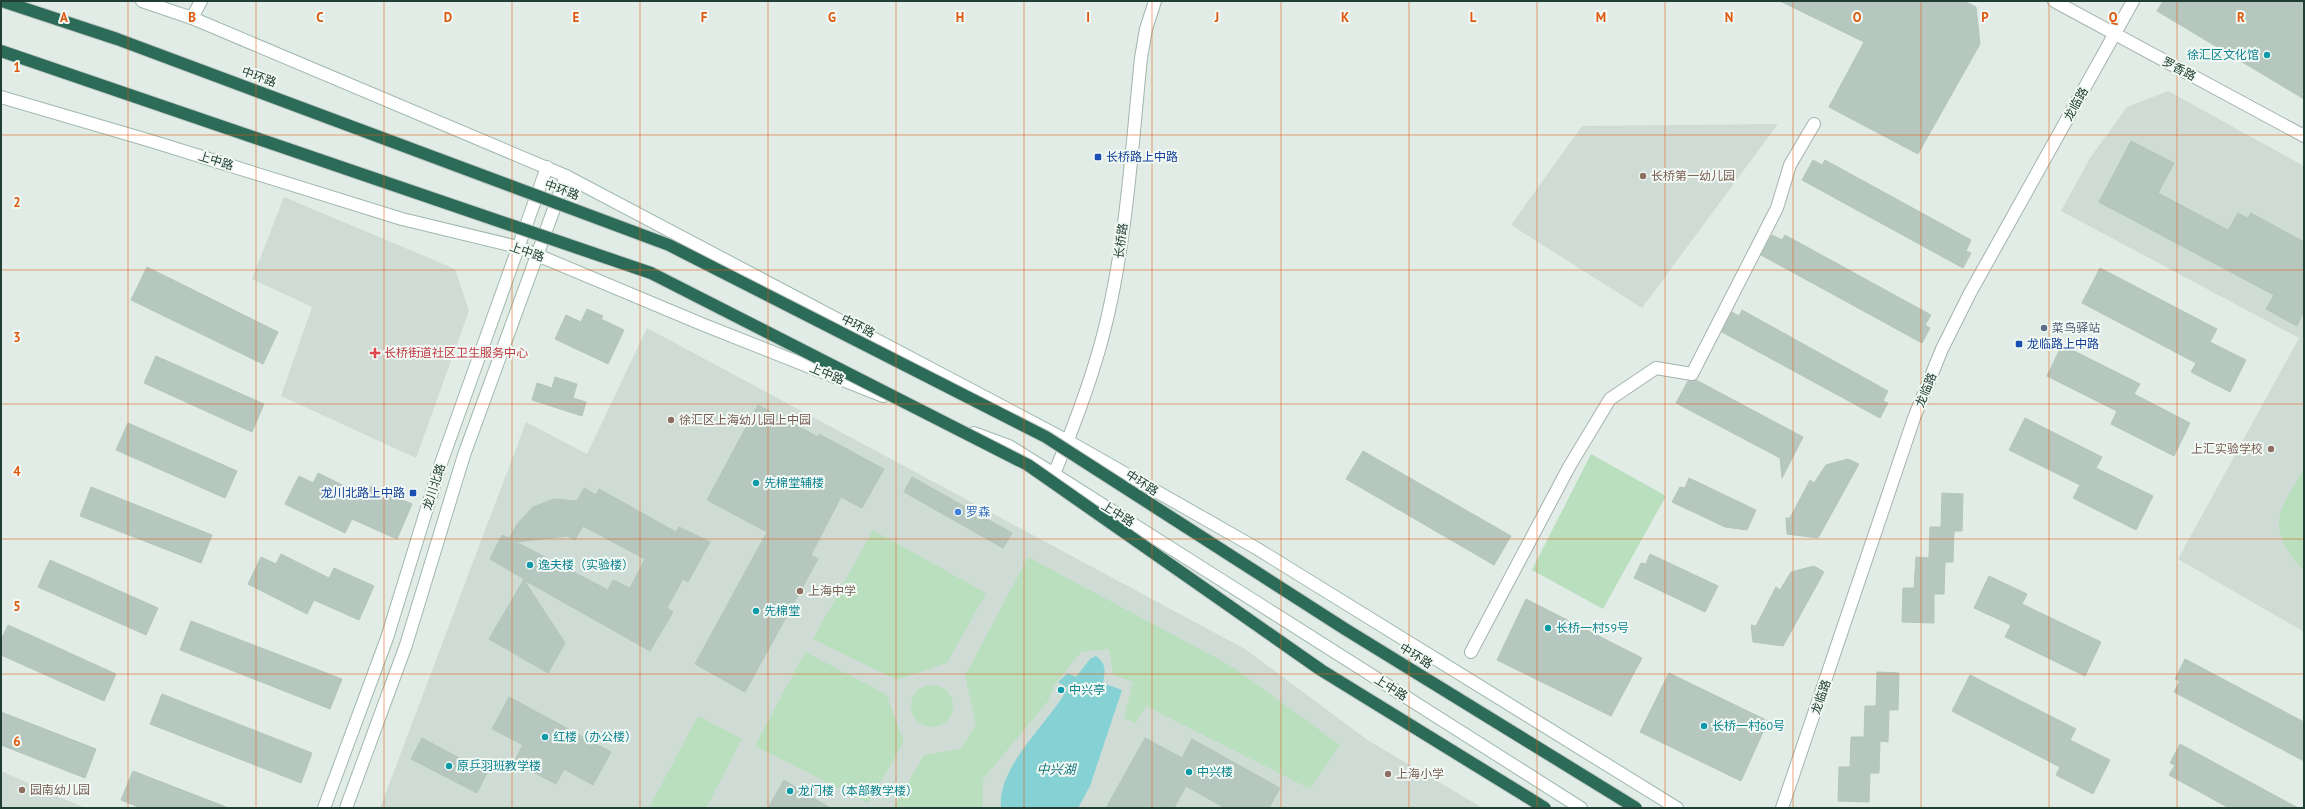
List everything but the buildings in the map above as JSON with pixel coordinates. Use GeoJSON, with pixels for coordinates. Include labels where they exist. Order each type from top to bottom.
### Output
{"type":"FeatureCollection","features":[{"type":"Feature","properties":{"kind":"highway","name":"中环路"},"geometry":{"type":"LineString","coordinates":[[2,1],[117,39],[669,245],[1046,437],[1338,625],[1636,808]]}},
{"type":"Feature","properties":{"kind":"highway"},"geometry":{"type":"LineString","coordinates":[[1,51],[651,273],[1028,466],[1321,670],[1545,808]]}},
{"type":"Feature","properties":{"kind":"street"},"geometry":{"type":"LineString","coordinates":[[142,1],[192,18],[566,176],[1068,441],[1256,548],[1677,808]]}},
{"type":"Feature","properties":{"kind":"street"},"geometry":{"type":"LineString","coordinates":[[192,18],[201,1]]}},
{"type":"Feature","properties":{"kind":"street","name":"长桥路"},"geometry":{"type":"LineString","coordinates":[[1054,474],[1068,441],[1096,360],[1115,281],[1141,58],[1146,29],[1155,1]]}},
{"type":"Feature","properties":{"kind":"street","name":"罗香路"},"geometry":{"type":"LineString","coordinates":[[2054,1],[2304,136]]}},
{"type":"Feature","properties":{"kind":"street","name":"龙临路"},"geometry":{"type":"LineString","coordinates":[[1782,808],[1914,418],[1942,349],[1970,293],[2133,1]]}},
{"type":"Feature","properties":{"kind":"street","name":"上中路"},"geometry":{"type":"LineString","coordinates":[[1,97],[151,141],[402,219],[518,247],[704,325],[1009,446],[1581,808]]}},
{"type":"Feature","properties":{"kind":"street"},"geometry":{"type":"LineString","coordinates":[[1472,652],[1569,467],[1610,399],[1656,368],[1692,374],[1777,208],[1790,165],[1814,124]]}},
{"type":"Feature","properties":{"kind":"street","name":"龙川北路"},"geometry":{"type":"LineString","coordinates":[[324,808],[387,638],[440,466],[547,167]]}},
{"type":"Feature","properties":{"kind":"street","name":"龙川北路"},"geometry":{"type":"LineString","coordinates":[[346,808],[406,645],[464,455],[566,176]]}},
{"type":"Feature","properties":{"kind":"shaded area","name":"上汇实验学校"},"geometry":{"type":"Polygon","coordinates":[[[2168,91],[2304,166],[2304,632],[2178,559],[2299,338],[2061,211],[2090,158],[2127,107],[2168,91]]]}},
{"type":"Feature","properties":{"kind":"shaded area","name":"长桥第一幼儿园"},"geometry":{"type":"Polygon","coordinates":[[[1778,124],[1642,308],[1511,225],[1582,126],[1778,124]]]}},
{"type":"Feature","properties":{"kind":"shaded area","name":"长桥街道社区卫生服务中心"},"geometry":{"type":"Polygon","coordinates":[[[284,197],[455,269],[469,311],[416,458],[281,396],[312,307],[252,279],[284,197]]]}},
{"type":"Feature","properties":{"kind":"shaded area","name":"上海中学"},"geometry":{"type":"Polygon","coordinates":[[[647,328],[1245,649],[1369,741],[1483,808],[380,808],[526,422],[587,454],[647,328]]]}},
{"type":"Feature","properties":{"kind":"shaded area","name":"园南幼儿园"},"geometry":{"type":"Polygon","coordinates":[[[1,771],[85,808],[1,808],[1,771]]]}},
{"type":"Feature","properties":{"kind":"green space"},"geometry":{"type":"Polygon","coordinates":[[[1591,454],[1666,496],[1603,609],[1532,570],[1591,454]]]}},
{"type":"Feature","properties":{"kind":"green space"},"geometry":{"type":"Polygon","coordinates":[[[2304,468],[2304,569],[2294,559],[2285,545],[2279,522],[2284,504],[2304,468]]]}},
{"type":"Feature","properties":{"kind":"green space"},"geometry":{"type":"Polygon","coordinates":[[[873,530],[986,593],[947,663],[897,680],[813,639],[873,530]]]}},
{"type":"Feature","properties":{"kind":"green space"},"geometry":{"type":"Polygon","coordinates":[[[1028,557],[1233,667],[1340,745],[1310,789],[1146,706],[1135,723],[1124,718],[1133,682],[1113,675],[1109,649],[1081,652],[1055,684],[1048,701],[983,779],[983,808],[893,808],[924,755],[961,749],[976,724],[965,676],[1028,557]]]}},
{"type":"Feature","properties":{"kind":"green space"},"geometry":{"type":"Polygon","coordinates":[[[805,652],[886,694],[904,742],[868,803],[755,746],[805,652]]]}},
{"type":"Feature","properties":{"kind":"green space"},"geometry":{"type":"Polygon","coordinates":[[[932,685],[947,691],[953,706],[947,721],[932,727],[917,721],[911,706],[917,691],[932,685]]]}},
{"type":"Feature","properties":{"kind":"green space"},"geometry":{"type":"Polygon","coordinates":[[[698,716],[742,739],[706,808],[649,808],[698,716]]]}},
{"type":"Feature","properties":{"kind":"water","name":"中兴湖"},"geometry":{"type":"Polygon","coordinates":[[[1096,656],[1104,665],[1105,671],[1103,683],[1122,690],[1090,786],[1078,808],[1001,808],[1002,792],[1015,761],[1068,688],[1058,682],[1068,673],[1076,677],[1090,659],[1096,656]]]}},
{"type":"Feature","properties":{"kind":"place","name":"徐汇区文化馆"},"geometry":{"type":"Point","coordinates":[2267,55]}},
{"type":"Feature","properties":{"kind":"place","name":"长桥路上中路"},"geometry":{"type":"Point","coordinates":[1098,157]}},
{"type":"Feature","properties":{"kind":"place","name":"长桥第一幼儿园"},"geometry":{"type":"Point","coordinates":[1643,176]}},
{"type":"Feature","properties":{"kind":"place","name":"菜鸟驿站"},"geometry":{"type":"Point","coordinates":[2044,328]}},
{"type":"Feature","properties":{"kind":"place","name":"龙临路上中路"},"geometry":{"type":"Point","coordinates":[2019,344]}},
{"type":"Feature","properties":{"kind":"place","name":"长桥街道社区卫生服务中心"},"geometry":{"type":"Point","coordinates":[375,353]}},
{"type":"Feature","properties":{"kind":"place","name":"徐汇区上海幼儿园上中园"},"geometry":{"type":"Point","coordinates":[671,420]}},
{"type":"Feature","properties":{"kind":"place","name":"上汇实验学校"},"geometry":{"type":"Point","coordinates":[2271,449]}},
{"type":"Feature","properties":{"kind":"place","name":"先棉堂辅楼"},"geometry":{"type":"Point","coordinates":[756,483]}},
{"type":"Feature","properties":{"kind":"place","name":"龙川北路上中路"},"geometry":{"type":"Point","coordinates":[413,493]}},
{"type":"Feature","properties":{"kind":"place","name":"罗森"},"geometry":{"type":"Point","coordinates":[958,512]}},
{"type":"Feature","properties":{"kind":"place","name":"逸夫楼（实验楼）"},"geometry":{"type":"Point","coordinates":[530,565]}},
{"type":"Feature","properties":{"kind":"place","name":"上海中学"},"geometry":{"type":"Point","coordinates":[800,591]}},
{"type":"Feature","properties":{"kind":"place","name":"先棉堂"},"geometry":{"type":"Point","coordinates":[756,611]}},
{"type":"Feature","properties":{"kind":"place","name":"长桥一村59号"},"geometry":{"type":"Point","coordinates":[1548,628]}},
{"type":"Feature","properties":{"kind":"place","name":"中兴亭"},"geometry":{"type":"Point","coordinates":[1061,690]}},
{"type":"Feature","properties":{"kind":"place","name":"长桥一村60号"},"geometry":{"type":"Point","coordinates":[1704,726]}},
{"type":"Feature","properties":{"kind":"place","name":"红楼（办公楼）"},"geometry":{"type":"Point","coordinates":[545,737]}},
{"type":"Feature","properties":{"kind":"place","name":"原乒羽班教学楼"},"geometry":{"type":"Point","coordinates":[449,766]}},
{"type":"Feature","properties":{"kind":"place","name":"中兴楼"},"geometry":{"type":"Point","coordinates":[1189,772]}},
{"type":"Feature","properties":{"kind":"place","name":"上海小学"},"geometry":{"type":"Point","coordinates":[1388,774]}},
{"type":"Feature","properties":{"kind":"place","name":"园南幼儿园"},"geometry":{"type":"Point","coordinates":[22,790]}},
{"type":"Feature","properties":{"kind":"place","name":"龙门楼（本部教学楼）"},"geometry":{"type":"Point","coordinates":[790,791]}}]}
